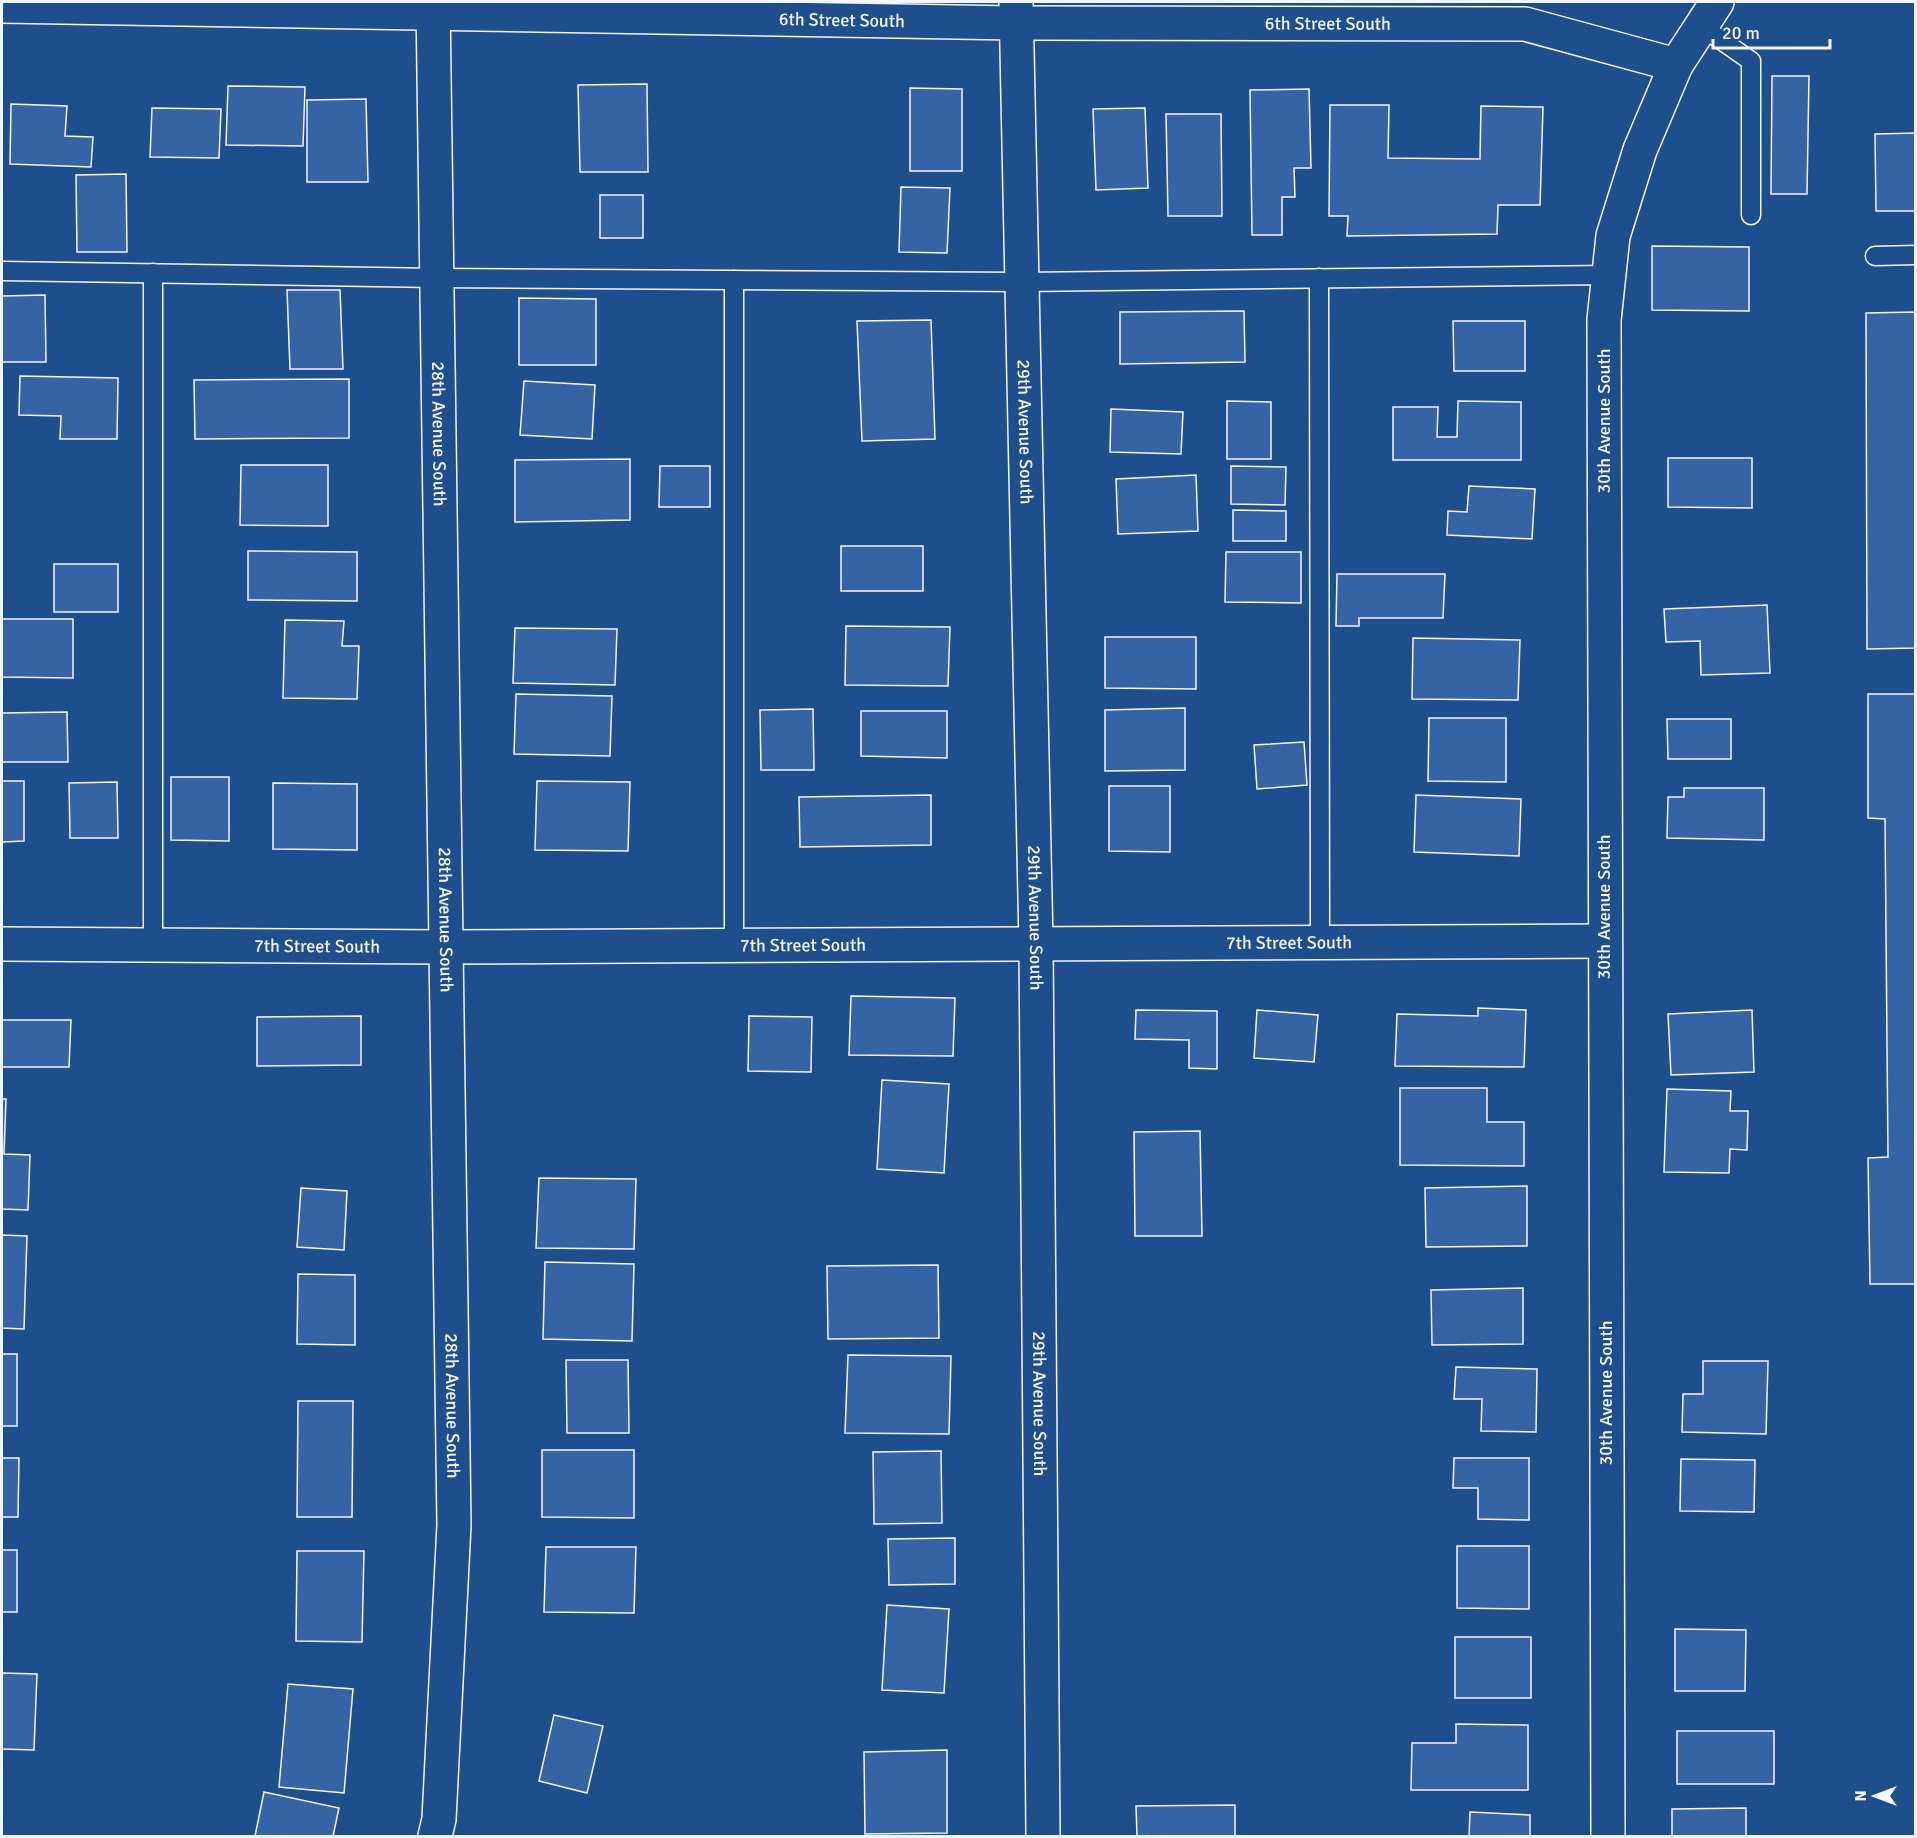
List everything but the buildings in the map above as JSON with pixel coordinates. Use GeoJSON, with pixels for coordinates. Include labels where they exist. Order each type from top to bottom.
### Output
{"type":"FeatureCollection","features":[{"type":"Feature","properties":{"kind":"street","name":"6th Street South"},"geometry":{"type":"LineString","coordinates":[[2,6],[1016,12],[1525,24],[1676,65]]}},
{"type":"Feature","properties":{"kind":"street","name":"28th Avenue South"},"geometry":{"type":"LineString","coordinates":[[433,8],[444,947],[454,1526],[439,1819],[435,1836]]}},
{"type":"Feature","properties":{"kind":"street","name":"29th Avenue South"},"geometry":{"type":"LineString","coordinates":[[1016,12],[1036,944],[1043,1836]]}},
{"type":"Feature","properties":{"kind":"street","name":"30th Avenue South"},"geometry":{"type":"LineString","coordinates":[[1608,1836],[1604,320],[1613,236],[1637,161],[1676,65],[1709,14]]}},
{"type":"Feature","properties":{"kind":"street","name":"7th Street South"},"geometry":{"type":"LineString","coordinates":[[2,944],[444,947],[1604,941]]}},
{"type":"Feature","properties":{"kind":"lane"},"geometry":{"type":"LineString","coordinates":[[1709,14],[1751,61],[1751,215]]}},
{"type":"Feature","properties":{"kind":"lane"},"geometry":{"type":"LineString","coordinates":[[1875,256],[1916,255]]}},
{"type":"Feature","properties":{"kind":"lane"},"geometry":{"type":"LineString","coordinates":[[2,271],[436,278],[1022,282],[1609,275]]}},
{"type":"Feature","properties":{"kind":"lane"},"geometry":{"type":"LineString","coordinates":[[153,273],[153,945]]}},
{"type":"Feature","properties":{"kind":"lane"},"geometry":{"type":"LineString","coordinates":[[1319,278],[1320,943]]}},
{"type":"Feature","properties":{"kind":"lane"},"geometry":{"type":"LineString","coordinates":[[734,280],[734,945]]}}]}
